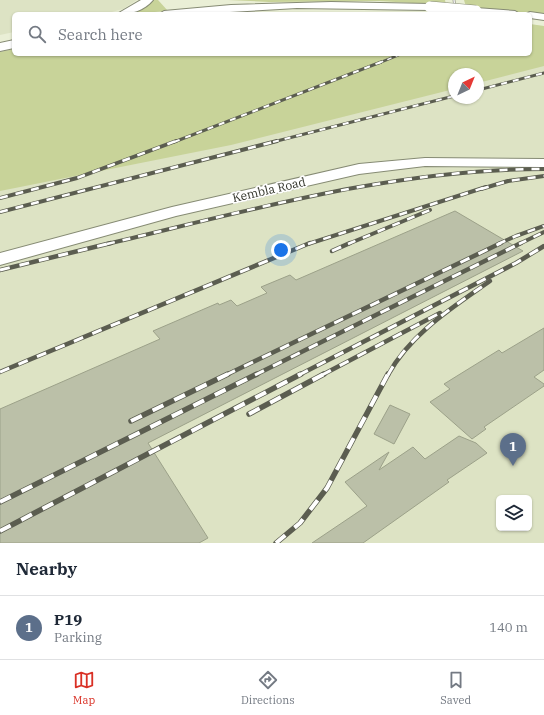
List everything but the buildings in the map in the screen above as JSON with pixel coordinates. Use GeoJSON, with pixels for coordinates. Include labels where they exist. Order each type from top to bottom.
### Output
{"type":"FeatureCollection","features":[{"type":"Feature","properties":{"kind":"main road"},"geometry":{"type":"LineString","coordinates":[[127,12],[135,9],[148,0]]}},
{"type":"Feature","properties":{"kind":"main road"},"geometry":{"type":"LineString","coordinates":[[182,0],[195,12]]}},
{"type":"Feature","properties":{"kind":"main road"},"geometry":{"type":"LineString","coordinates":[[203,0],[246,5],[368,5],[444,12]]}},
{"type":"Feature","properties":{"kind":"main road"},"geometry":{"type":"LineString","coordinates":[[177,10],[195,12],[284,5]]}},
{"type":"Feature","properties":{"kind":"main road"},"geometry":{"type":"LineString","coordinates":[[262,12],[342,9],[489,12]]}},
{"type":"Feature","properties":{"kind":"main road"},"geometry":{"type":"LineString","coordinates":[[532,15],[544,17]]}},
{"type":"Feature","properties":{"kind":"main road"},"geometry":{"type":"LineString","coordinates":[[532,20],[544,21]]}},
{"type":"Feature","properties":{"kind":"main road"},"geometry":{"type":"LineString","coordinates":[[0,40],[12,38]]}},
{"type":"Feature","properties":{"kind":"main road"},"geometry":{"type":"LineString","coordinates":[[0,47],[12,44]]}},
{"type":"Feature","properties":{"kind":"street","name":"Kembla Road"},"geometry":{"type":"LineString","coordinates":[[0,259],[172,212],[365,168],[425,162],[544,163]]}},
{"type":"Feature","properties":{"kind":"shaded area"},"geometry":{"type":"Polygon","coordinates":[[[0,0],[137,0],[123,9],[112,12],[12,12],[12,32],[0,35],[0,0]]]}},
{"type":"Feature","properties":{"kind":"shaded area"},"geometry":{"type":"Polygon","coordinates":[[[544,27],[544,543],[0,543],[0,48],[12,46],[12,56],[532,56],[532,50],[544,27]]]}},
{"type":"Feature","properties":{"kind":"green space"},"geometry":{"type":"Polygon","coordinates":[[[153,0],[158,0],[168,11],[155,12],[132,12],[153,0]]]}},
{"type":"Feature","properties":{"kind":"green space"},"geometry":{"type":"Polygon","coordinates":[[[228,0],[445,0],[446,5],[379,1],[269,2],[228,0]]]}},
{"type":"Feature","properties":{"kind":"green space"},"geometry":{"type":"Polygon","coordinates":[[[464,0],[544,0],[544,15],[532,14],[532,12],[515,12],[466,7],[464,0]]]}},
{"type":"Feature","properties":{"kind":"green space"},"geometry":{"type":"Polygon","coordinates":[[[532,24],[544,26],[544,66],[484,81],[484,68],[448,68],[448,91],[231,145],[0,191],[0,52],[12,49],[12,56],[532,56],[532,24]]]}},
{"type":"Feature","properties":{"kind":"railway"},"geometry":{"type":"LineString","coordinates":[[454,0],[455,12]]}},
{"type":"Feature","properties":{"kind":"railway"},"geometry":{"type":"LineString","coordinates":[[379,63],[396,56]]}},
{"type":"Feature","properties":{"kind":"railway"},"geometry":{"type":"LineString","coordinates":[[174,142],[381,62]]}},
{"type":"Feature","properties":{"kind":"railway"},"geometry":{"type":"LineString","coordinates":[[484,88],[544,73]]}},
{"type":"Feature","properties":{"kind":"railway"},"geometry":{"type":"LineString","coordinates":[[273,142],[448,98]]}},
{"type":"Feature","properties":{"kind":"railway"},"geometry":{"type":"LineString","coordinates":[[0,198],[77,178],[176,141]]}},
{"type":"Feature","properties":{"kind":"railway"},"geometry":{"type":"LineString","coordinates":[[0,212],[277,141]]}},
{"type":"Feature","properties":{"kind":"railway"},"geometry":{"type":"LineString","coordinates":[[107,244],[269,205],[378,184],[433,176],[488,171],[544,169]]}},
{"type":"Feature","properties":{"kind":"railway"},"geometry":{"type":"LineString","coordinates":[[481,189],[508,181],[544,176]]}},
{"type":"Feature","properties":{"kind":"railway"},"geometry":{"type":"LineString","coordinates":[[308,244],[486,187]]}},
{"type":"Feature","properties":{"kind":"railway"},"geometry":{"type":"LineString","coordinates":[[348,244],[430,210]]}},
{"type":"Feature","properties":{"kind":"railway"},"geometry":{"type":"LineString","coordinates":[[498,244],[544,226]]}},
{"type":"Feature","properties":{"kind":"railway"},"geometry":{"type":"LineString","coordinates":[[519,244],[544,232]]}},
{"type":"Feature","properties":{"kind":"railway"},"geometry":{"type":"LineString","coordinates":[[0,270],[111,243]]}},
{"type":"Feature","properties":{"kind":"railway"},"geometry":{"type":"LineString","coordinates":[[0,372],[310,243]]}},
{"type":"Feature","properties":{"kind":"railway"},"geometry":{"type":"LineString","coordinates":[[332,251],[350,243]]}},
{"type":"Feature","properties":{"kind":"railway"},"geometry":{"type":"LineString","coordinates":[[226,375],[501,243]]}},
{"type":"Feature","properties":{"kind":"railway"},"geometry":{"type":"LineString","coordinates":[[255,375],[521,243]]}},
{"type":"Feature","properties":{"kind":"railway"},"geometry":{"type":"LineString","coordinates":[[299,375],[516,263],[544,246]]}},
{"type":"Feature","properties":{"kind":"railway"},"geometry":{"type":"LineString","coordinates":[[388,375],[397,360],[408,347],[433,322],[490,281]]}},
{"type":"Feature","properties":{"kind":"railway"},"geometry":{"type":"LineString","coordinates":[[322,375],[440,313]]}},
{"type":"Feature","properties":{"kind":"railway"},"geometry":{"type":"LineString","coordinates":[[131,421],[228,374]]}},
{"type":"Feature","properties":{"kind":"railway"},"geometry":{"type":"LineString","coordinates":[[0,502],[257,374]]}},
{"type":"Feature","properties":{"kind":"railway"},"geometry":{"type":"LineString","coordinates":[[0,531],[301,374]]}},
{"type":"Feature","properties":{"kind":"railway"},"geometry":{"type":"LineString","coordinates":[[249,414],[324,374]]}},
{"type":"Feature","properties":{"kind":"railway"},"geometry":{"type":"LineString","coordinates":[[276,543],[300,523],[327,488],[388,374]]}},
{"type":"Feature","properties":{"kind":"place","name":"P19"},"geometry":{"type":"Point","coordinates":[513,466]}}]}
